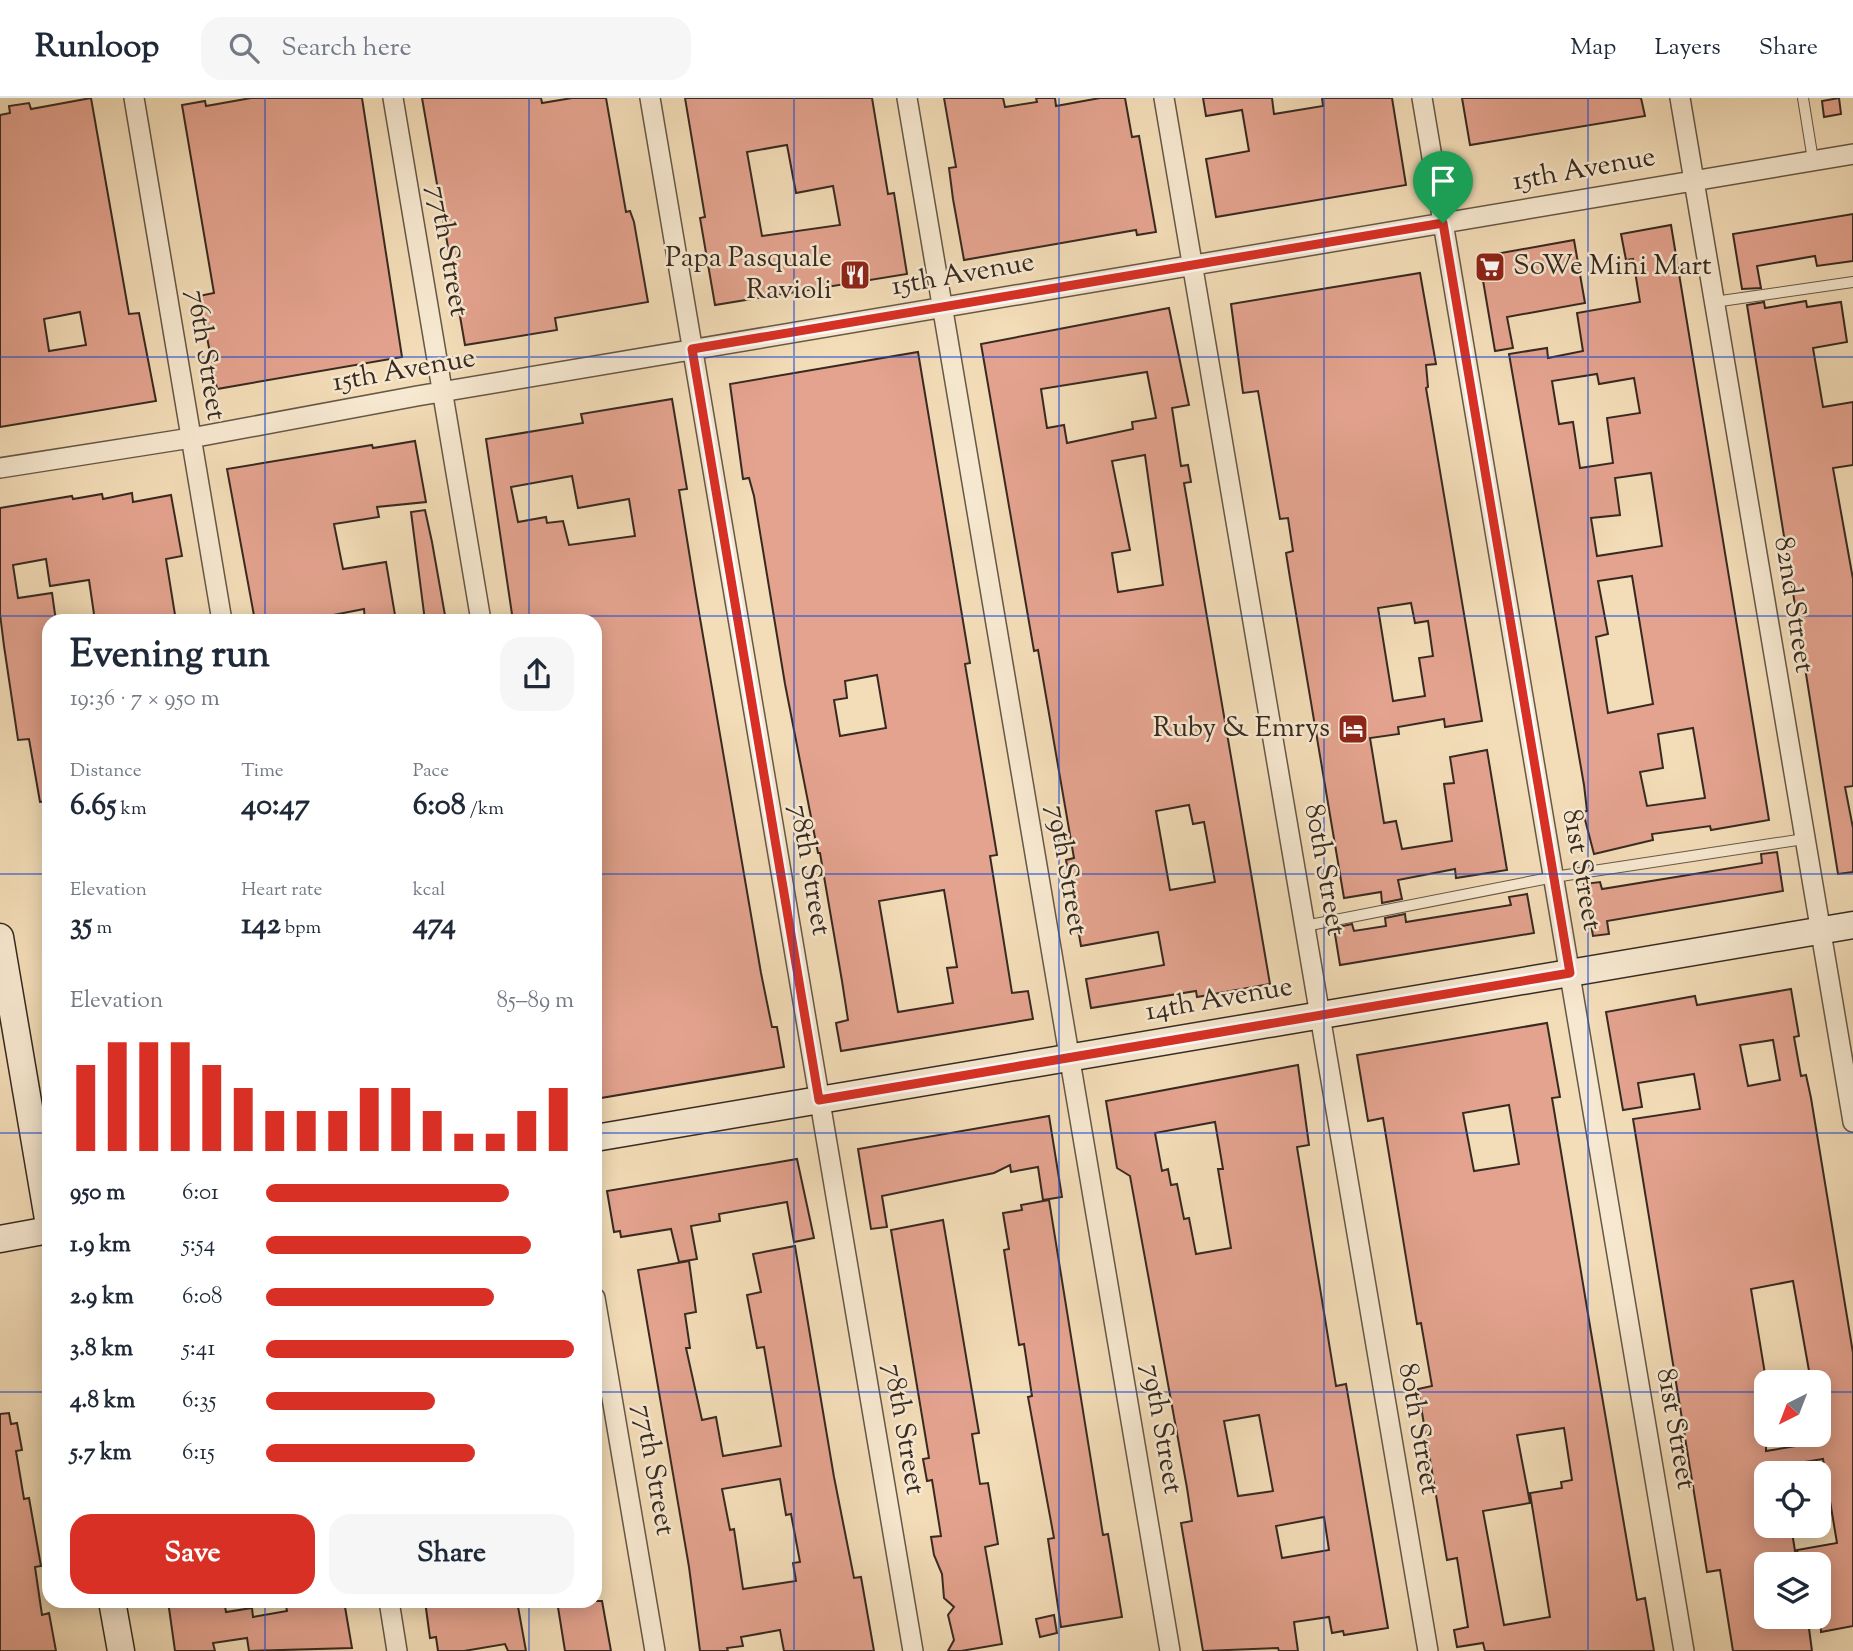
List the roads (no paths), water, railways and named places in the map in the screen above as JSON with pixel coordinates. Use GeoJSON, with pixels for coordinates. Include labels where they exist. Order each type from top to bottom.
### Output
{"type":"FeatureCollection","features":[{"type":"Feature","properties":{"kind":"main road","name":"14th Avenue"},"geometry":{"type":"LineString","coordinates":[[602,1137],[1853,925]]}},
{"type":"Feature","properties":{"kind":"main road"},"geometry":{"type":"LineString","coordinates":[[0,937],[42,1184]]}},
{"type":"Feature","properties":{"kind":"main road"},"geometry":{"type":"LineString","coordinates":[[0,1239],[42,1231]]}},
{"type":"Feature","properties":{"kind":"main road"},"geometry":{"type":"LineString","coordinates":[[114,1608],[121,1651]]}},
{"type":"Feature","properties":{"kind":"street","name":"76th Street"},"geometry":{"type":"LineString","coordinates":[[134,98],[221,614]]}},
{"type":"Feature","properties":{"kind":"street","name":"77th Street"},"geometry":{"type":"LineString","coordinates":[[393,98],[480,614]]}},
{"type":"Feature","properties":{"kind":"street","name":"78th Street"},"geometry":{"type":"LineString","coordinates":[[650,98],[913,1651]]}},
{"type":"Feature","properties":{"kind":"street","name":"79th Street"},"geometry":{"type":"LineString","coordinates":[[907,98],[1170,1651]]}},
{"type":"Feature","properties":{"kind":"street","name":"80th Street"},"geometry":{"type":"LineString","coordinates":[[1164,98],[1427,1651]]}},
{"type":"Feature","properties":{"kind":"street","name":"81st Street"},"geometry":{"type":"LineString","coordinates":[[1422,98],[1684,1651]]}},
{"type":"Feature","properties":{"kind":"street","name":"82nd Street"},"geometry":{"type":"LineString","coordinates":[[1680,98],[1853,1122]]}},
{"type":"Feature","properties":{"kind":"street","name":"15th Avenue"},"geometry":{"type":"LineString","coordinates":[[0,468],[191,438],[692,349],[1853,153]]}},
{"type":"Feature","properties":{"kind":"street","name":"77th Street"},"geometry":{"type":"LineString","coordinates":[[602,1339],[655,1651]]}},
{"type":"Feature","properties":{"kind":"street"},"geometry":{"type":"LineString","coordinates":[[389,1608],[397,1651]]}},
{"type":"Feature","properties":{"kind":"lane"},"geometry":{"type":"LineString","coordinates":[[1803,98],[1813,160]]}},
{"type":"Feature","properties":{"kind":"lane"},"geometry":{"type":"LineString","coordinates":[[1714,302],[1853,282]]}},
{"type":"Feature","properties":{"kind":"lane"},"geometry":{"type":"LineString","coordinates":[[1305,926],[1554,877],[1804,839]]}},
{"type":"Feature","properties":{"kind":"place","name":"SoWe Mini Mart"},"geometry":{"type":"Point","coordinates":[1490,267]}},
{"type":"Feature","properties":{"kind":"place","name":"Papa Pasquale Ravioli"},"geometry":{"type":"Point","coordinates":[855,275]}},
{"type":"Feature","properties":{"kind":"place","name":"Ruby & Emrys"},"geometry":{"type":"Point","coordinates":[1353,729]}}]}
